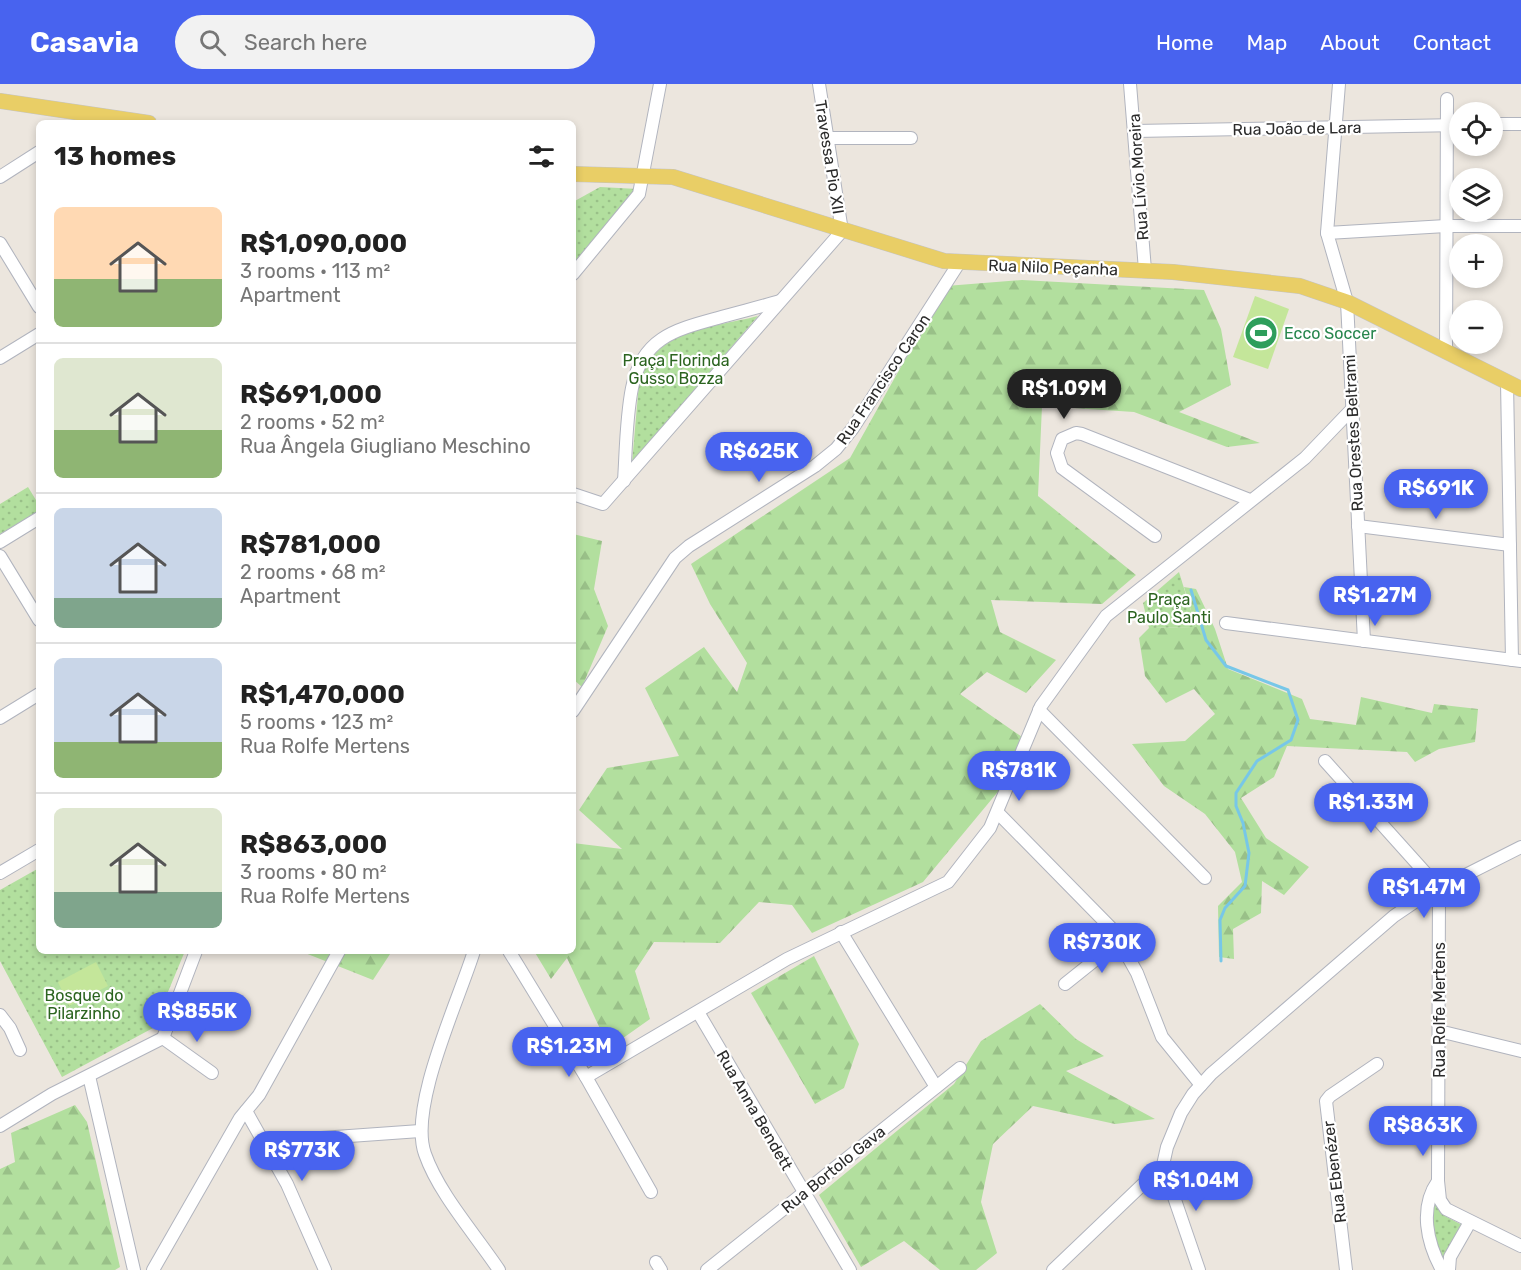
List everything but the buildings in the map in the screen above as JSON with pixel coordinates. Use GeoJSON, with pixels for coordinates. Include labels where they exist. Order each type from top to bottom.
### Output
{"type":"FeatureCollection","features":[{"type":"Feature","properties":{"kind":"main road"},"geometry":{"type":"LineString","coordinates":[[0,101],[92,119]]}},
{"type":"Feature","properties":{"kind":"main road","name":"Rua Nilo Peçanha"},"geometry":{"type":"LineString","coordinates":[[576,174],[673,177],[924,257],[959,263],[1145,270],[1277,282],[1315,290],[1347,302],[1521,390]]}},
{"type":"Feature","properties":{"kind":"street"},"geometry":{"type":"LineString","coordinates":[[576,270],[639,194],[645,175],[645,151],[660,84]]}},
{"type":"Feature","properties":{"kind":"street","name":"Travessa Pio XII"},"geometry":{"type":"LineString","coordinates":[[819,84],[842,231]]}},
{"type":"Feature","properties":{"kind":"street","name":"Rua Lívio Moreira"},"geometry":{"type":"LineString","coordinates":[[1130,84],[1145,270]]}},
{"type":"Feature","properties":{"kind":"street","name":"Rua Orestes Beltrami"},"geometry":{"type":"LineString","coordinates":[[1339,84],[1327,233],[1347,302],[1364,641]]}},
{"type":"Feature","properties":{"kind":"street"},"geometry":{"type":"LineString","coordinates":[[1447,99],[1449,108]]}},
{"type":"Feature","properties":{"kind":"street"},"geometry":{"type":"LineString","coordinates":[[1503,124],[1521,124]]}},
{"type":"Feature","properties":{"kind":"street","name":"Rua João de Lara"},"geometry":{"type":"LineString","coordinates":[[1135,131],[1449,125]]}},
{"type":"Feature","properties":{"kind":"street"},"geometry":{"type":"LineString","coordinates":[[827,138],[911,138]]}},
{"type":"Feature","properties":{"kind":"street"},"geometry":{"type":"LineString","coordinates":[[0,177],[36,154]]}},
{"type":"Feature","properties":{"kind":"street"},"geometry":{"type":"LineString","coordinates":[[1446,352],[1446,226],[1451,156]]}},
{"type":"Feature","properties":{"kind":"street"},"geometry":{"type":"LineString","coordinates":[[1327,233],[1446,226],[1521,225]]}},
{"type":"Feature","properties":{"kind":"street"},"geometry":{"type":"LineString","coordinates":[[576,496],[603,504],[842,231]]}},
{"type":"Feature","properties":{"kind":"street"},"geometry":{"type":"LineString","coordinates":[[0,243],[36,302]]}},
{"type":"Feature","properties":{"kind":"street","name":"Rua Francisco Caron"},"geometry":{"type":"LineString","coordinates":[[576,706],[675,558],[689,546],[821,462],[845,439],[959,263]]}},
{"type":"Feature","properties":{"kind":"street"},"geometry":{"type":"LineString","coordinates":[[624,481],[632,386],[640,362],[649,349],[660,339],[679,329],[781,301]]}},
{"type":"Feature","properties":{"kind":"street"},"geometry":{"type":"LineString","coordinates":[[0,358],[36,336]]}},
{"type":"Feature","properties":{"kind":"street"},"geometry":{"type":"LineString","coordinates":[[1226,623],[1517,660],[1510,544],[1507,382]]}},
{"type":"Feature","properties":{"kind":"street"},"geometry":{"type":"LineString","coordinates":[[586,1077],[788,959],[948,882],[980,843],[998,813],[1039,710],[1106,616],[1305,458],[1352,409]]}},
{"type":"Feature","properties":{"kind":"street"},"geometry":{"type":"LineString","coordinates":[[1155,536],[1062,468],[1057,453],[1062,439],[1076,433],[1082,434],[1250,500]]}},
{"type":"Feature","properties":{"kind":"street"},"geometry":{"type":"LineString","coordinates":[[0,542],[36,520]]}},
{"type":"Feature","properties":{"kind":"street"},"geometry":{"type":"LineString","coordinates":[[1358,526],[1510,544]]}},
{"type":"Feature","properties":{"kind":"street"},"geometry":{"type":"LineString","coordinates":[[0,556],[36,615]]}},
{"type":"Feature","properties":{"kind":"street"},"geometry":{"type":"LineString","coordinates":[[0,718],[36,696]]}},
{"type":"Feature","properties":{"kind":"street"},"geometry":{"type":"LineString","coordinates":[[1039,710],[1205,878]]}},
{"type":"Feature","properties":{"kind":"street"},"geometry":{"type":"LineString","coordinates":[[1325,761],[1439,888]]}},
{"type":"Feature","properties":{"kind":"street"},"geometry":{"type":"LineString","coordinates":[[998,813],[1104,920],[1120,940],[1137,973],[1162,1037],[1201,1085]]}},
{"type":"Feature","properties":{"kind":"street"},"geometry":{"type":"LineString","coordinates":[[1199,1270],[1163,1166],[1167,1147],[1181,1113],[1201,1085],[1384,923],[1439,888],[1521,847]]}},
{"type":"Feature","properties":{"kind":"street"},"geometry":{"type":"LineString","coordinates":[[0,873],[36,852]]}},
{"type":"Feature","properties":{"kind":"street","name":"Rua Rolfe Mertens"},"geometry":{"type":"LineString","coordinates":[[1439,888],[1438,1181],[1430,1194],[1427,1217],[1433,1251],[1442,1270]]}},
{"type":"Feature","properties":{"kind":"street"},"geometry":{"type":"LineString","coordinates":[[841,933],[936,1087]]}},
{"type":"Feature","properties":{"kind":"street"},"geometry":{"type":"LineString","coordinates":[[1065,984],[1120,940]]}},
{"type":"Feature","properties":{"kind":"street"},"geometry":{"type":"LineString","coordinates":[[0,1126],[35,1103],[163,1038],[195,954]]}},
{"type":"Feature","properties":{"kind":"street"},"geometry":{"type":"LineString","coordinates":[[153,1270],[246,1111],[259,1095],[337,954]]}},
{"type":"Feature","properties":{"kind":"street"},"geometry":{"type":"LineString","coordinates":[[473,954],[431,1078],[420,1131],[430,1166],[499,1270]]}},
{"type":"Feature","properties":{"kind":"street"},"geometry":{"type":"LineString","coordinates":[[511,954],[586,1077],[651,1192]]}},
{"type":"Feature","properties":{"kind":"street","name":"Rua Anna Bendett"},"geometry":{"type":"LineString","coordinates":[[698,1012],[850,1270]]}},
{"type":"Feature","properties":{"kind":"street"},"geometry":{"type":"LineString","coordinates":[[0,1015],[10,1028],[20,1050]]}},
{"type":"Feature","properties":{"kind":"street"},"geometry":{"type":"LineString","coordinates":[[1438,1031],[1521,1051]]}},
{"type":"Feature","properties":{"kind":"street"},"geometry":{"type":"LineString","coordinates":[[163,1038],[212,1073]]}},
{"type":"Feature","properties":{"kind":"street","name":"Rua Ebenézer"},"geometry":{"type":"LineString","coordinates":[[1346,1270],[1326,1101],[1377,1064]]}},
{"type":"Feature","properties":{"kind":"street","name":"Rua Bortolo Gava"},"geometry":{"type":"LineString","coordinates":[[707,1270],[960,1068]]}},
{"type":"Feature","properties":{"kind":"street"},"geometry":{"type":"LineString","coordinates":[[88,1076],[134,1270]]}},
{"type":"Feature","properties":{"kind":"street"},"geometry":{"type":"LineString","coordinates":[[246,1111],[265,1142],[296,1203],[325,1270]]}},
{"type":"Feature","properties":{"kind":"street"},"geometry":{"type":"LineString","coordinates":[[265,1142],[420,1131]]}},
{"type":"Feature","properties":{"kind":"street"},"geometry":{"type":"LineString","coordinates":[[1053,1270],[1163,1166]]}},
{"type":"Feature","properties":{"kind":"street"},"geometry":{"type":"LineString","coordinates":[[1438,1181],[1438,1195],[1443,1206],[1470,1222],[1521,1246]]}},
{"type":"Feature","properties":{"kind":"street"},"geometry":{"type":"LineString","coordinates":[[1449,1270],[1450,1257],[1470,1222]]}},
{"type":"Feature","properties":{"kind":"green space"},"geometry":{"type":"Polygon","coordinates":[[[600,187],[638,189],[576,264],[576,200],[600,187]]]}},
{"type":"Feature","properties":{"kind":"green space"},"geometry":{"type":"Polygon","coordinates":[[[1022,280],[1204,290],[1221,329],[1231,385],[1179,412],[1260,443],[1227,447],[1134,412],[1042,406],[1038,496],[1136,575],[1102,604],[991,600],[1000,632],[1056,660],[1026,693],[987,672],[960,694],[1025,739],[1001,788],[923,882],[812,933],[792,905],[759,902],[720,943],[654,942],[635,971],[650,1019],[609,1048],[567,958],[551,979],[536,954],[576,954],[576,843],[622,849],[579,810],[607,768],[679,756],[645,688],[704,647],[737,692],[747,663],[710,604],[691,564],[850,458],[946,286],[1022,280]]]}},
{"type":"Feature","properties":{"kind":"green space","name":"Ecco Soccer"},"geometry":{"type":"Polygon","coordinates":[[[1255,296],[1289,309],[1268,369],[1233,357],[1255,296]]]}},
{"type":"Feature","properties":{"kind":"green space","name":"Praça Florinda Gusso Bozza"},"geometry":{"type":"Polygon","coordinates":[[[758,316],[632,463],[639,383],[646,365],[657,351],[686,334],[758,316]]]}},
{"type":"Feature","properties":{"kind":"green space"},"geometry":{"type":"Polygon","coordinates":[[[28,487],[36,500],[36,513],[0,534],[0,504],[28,487]]]}},
{"type":"Feature","properties":{"kind":"green space"},"geometry":{"type":"Polygon","coordinates":[[[576,535],[602,541],[594,589],[608,626],[582,687],[576,682],[576,535]]]}},
{"type":"Feature","properties":{"kind":"green space","name":"Praça Paulo Santi"},"geometry":{"type":"Polygon","coordinates":[[[1179,572],[1196,627],[1149,628],[1143,603],[1179,572]]]}},
{"type":"Feature","properties":{"kind":"green space"},"geometry":{"type":"Polygon","coordinates":[[[1184,587],[1196,589],[1215,629],[1228,669],[1302,699],[1310,719],[1356,725],[1361,697],[1432,713],[1434,704],[1478,709],[1475,742],[1439,749],[1415,762],[1407,752],[1287,746],[1274,777],[1241,798],[1266,838],[1309,867],[1284,895],[1262,881],[1261,913],[1233,929],[1234,959],[1219,957],[1218,906],[1242,882],[1235,852],[1205,814],[1164,786],[1132,744],[1185,741],[1215,714],[1194,689],[1166,703],[1145,676],[1139,638],[1149,628],[1196,627],[1184,587]]]}},
{"type":"Feature","properties":{"kind":"green space","name":"Bosque do Pilarzinho"},"geometry":{"type":"Polygon","coordinates":[[[36,870],[36,954],[184,954],[153,1028],[62,1077],[0,961],[0,890],[36,870]]]}},
{"type":"Feature","properties":{"kind":"green space"},"geometry":{"type":"Polygon","coordinates":[[[308,954],[390,954],[373,980],[308,954]]]}},
{"type":"Feature","properties":{"kind":"green space"},"geometry":{"type":"Polygon","coordinates":[[[814,956],[859,1044],[844,1088],[815,1104],[751,993],[814,956]]]}},
{"type":"Feature","properties":{"kind":"green space"},"geometry":{"type":"Polygon","coordinates":[[[96,962],[108,986],[69,1006],[58,982],[96,962]]]}},
{"type":"Feature","properties":{"kind":"green space"},"geometry":{"type":"Polygon","coordinates":[[[1040,1004],[1076,1039],[1104,1056],[1066,1071],[1155,1119],[1115,1124],[1033,1106],[993,1144],[981,1202],[997,1253],[976,1270],[940,1270],[904,1241],[861,1267],[819,1195],[954,1084],[981,1041],[1040,1004]]]}},
{"type":"Feature","properties":{"kind":"green space"},"geometry":{"type":"Polygon","coordinates":[[[75,1105],[87,1122],[120,1267],[115,1270],[0,1270],[0,1169],[15,1162],[11,1133],[75,1105]]]}},
{"type":"Feature","properties":{"kind":"green space"},"geometry":{"type":"Polygon","coordinates":[[[1435,1198],[1443,1215],[1462,1225],[1444,1268],[1434,1245],[1432,1201],[1435,1198]]]}},
{"type":"Feature","properties":{"kind":"waterway"},"geometry":{"type":"LineString","coordinates":[[1191,590],[1206,640],[1226,666],[1288,690],[1298,720],[1291,740],[1257,761],[1236,793],[1236,806],[1243,823],[1249,853],[1245,886],[1225,908],[1220,920],[1221,961]]}},
{"type":"Feature","properties":{"kind":"place","name":"Ecco Soccer"},"geometry":{"type":"Point","coordinates":[1261,333]}}]}
